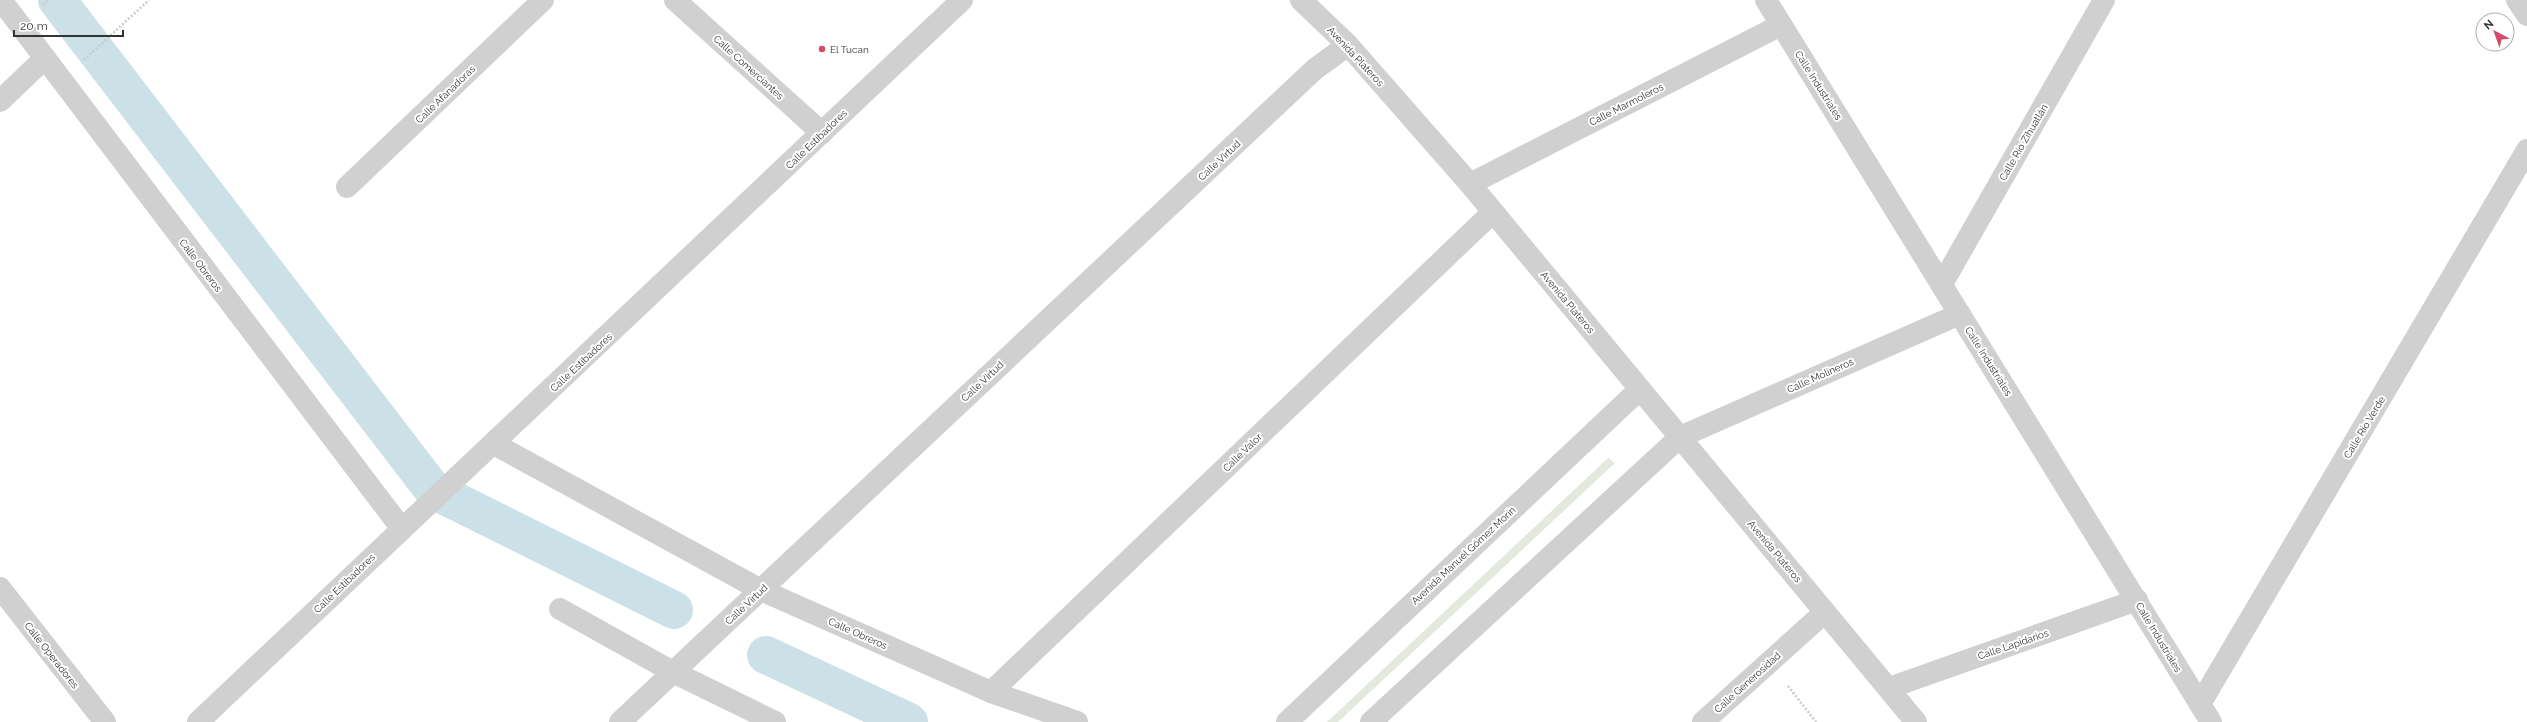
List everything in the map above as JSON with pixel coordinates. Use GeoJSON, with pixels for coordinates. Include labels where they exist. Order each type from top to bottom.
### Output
{"type":"FeatureCollection","features":[{"type":"Feature","properties":{"kind":"street","name":"Calle Obreros"},"geometry":{"type":"LineString","coordinates":[[1,0],[44,59],[407,524]]}},
{"type":"Feature","properties":{"kind":"street","name":"Calle Afanadoras"},"geometry":{"type":"LineString","coordinates":[[347,187],[543,0]]}},
{"type":"Feature","properties":{"kind":"street","name":"Calle Comerciantes"},"geometry":{"type":"LineString","coordinates":[[675,0],[822,133]]}},
{"type":"Feature","properties":{"kind":"street","name":"Calle Estibadores"},"geometry":{"type":"LineString","coordinates":[[198,722],[407,524],[494,444],[962,0]]}},
{"type":"Feature","properties":{"kind":"street","name":"Avenida Plateros"},"geometry":{"type":"LineString","coordinates":[[1301,0],[1348,45],[1470,184],[1916,722]]}},
{"type":"Feature","properties":{"kind":"street","name":"Calle Industriales"},"geometry":{"type":"LineString","coordinates":[[1766,0],[2206,713]]}},
{"type":"Feature","properties":{"kind":"street","name":"Calle Río Zihuatlán"},"geometry":{"type":"LineString","coordinates":[[1942,284],[2104,0]]}},
{"type":"Feature","properties":{"kind":"street"},"geometry":{"type":"LineString","coordinates":[[2517,0],[2527,15]]}},
{"type":"Feature","properties":{"kind":"street","name":"Calle Marmoleros"},"geometry":{"type":"LineString","coordinates":[[1470,184],[1782,25]]}},
{"type":"Feature","properties":{"kind":"street","name":"Calle Virtud"},"geometry":{"type":"LineString","coordinates":[[620,722],[1315,69],[1348,45]]}},
{"type":"Feature","properties":{"kind":"street"},"geometry":{"type":"LineString","coordinates":[[0,100],[44,59]]}},
{"type":"Feature","properties":{"kind":"street","name":"Calle Río Verde"},"geometry":{"type":"LineString","coordinates":[[2206,713],[2527,150]]}},
{"type":"Feature","properties":{"kind":"street","name":"Calle Valor"},"geometry":{"type":"LineString","coordinates":[[991,692],[1493,212]]}},
{"type":"Feature","properties":{"kind":"street","name":"Calle Molineros"},"geometry":{"type":"LineString","coordinates":[[1680,436],[1960,314]]}},
{"type":"Feature","properties":{"kind":"street","name":"Avenida Manuel Gómez Morín"},"geometry":{"type":"LineString","coordinates":[[1287,722],[1640,389]]}},
{"type":"Feature","properties":{"kind":"street"},"geometry":{"type":"LineString","coordinates":[[1371,722],[1680,436]]}},
{"type":"Feature","properties":{"kind":"street","name":"Calle Obreros"},"geometry":{"type":"LineString","coordinates":[[494,444],[645,528],[761,590],[991,692],[1077,722]]}},
{"type":"Feature","properties":{"kind":"street","name":"Calle Operadores"},"geometry":{"type":"LineString","coordinates":[[0,588],[105,722]]}},
{"type":"Feature","properties":{"kind":"street","name":"Calle Lapidarios"},"geometry":{"type":"LineString","coordinates":[[1888,688],[2137,600]]}},
{"type":"Feature","properties":{"kind":"street"},"geometry":{"type":"LineString","coordinates":[[560,609],[673,672],[775,722]]}},
{"type":"Feature","properties":{"kind":"street","name":"Calle Generosidad"},"geometry":{"type":"LineString","coordinates":[[1703,722],[1825,612]]}},
{"type":"Feature","properties":{"kind":"path"},"geometry":{"type":"LineString","coordinates":[[43,5],[48,0]]}},
{"type":"Feature","properties":{"kind":"path"},"geometry":{"type":"LineString","coordinates":[[86,59],[149,0]]}},
{"type":"Feature","properties":{"kind":"path"},"geometry":{"type":"LineString","coordinates":[[1770,661],[1816,722]]}},
{"type":"Feature","properties":{"kind":"shaded area"},"geometry":{"type":"Polygon","coordinates":[[[1608,458],[1615,463],[1338,722],[1327,722],[1608,458]]]}},
{"type":"Feature","properties":{"kind":"waterway"},"geometry":{"type":"LineString","coordinates":[[57,0],[433,490],[674,610]]}},
{"type":"Feature","properties":{"kind":"waterway"},"geometry":{"type":"LineString","coordinates":[[766,655],[909,722]]}},
{"type":"Feature","properties":{"kind":"place","name":"El Tucan"},"geometry":{"type":"Point","coordinates":[822,49]}}]}
